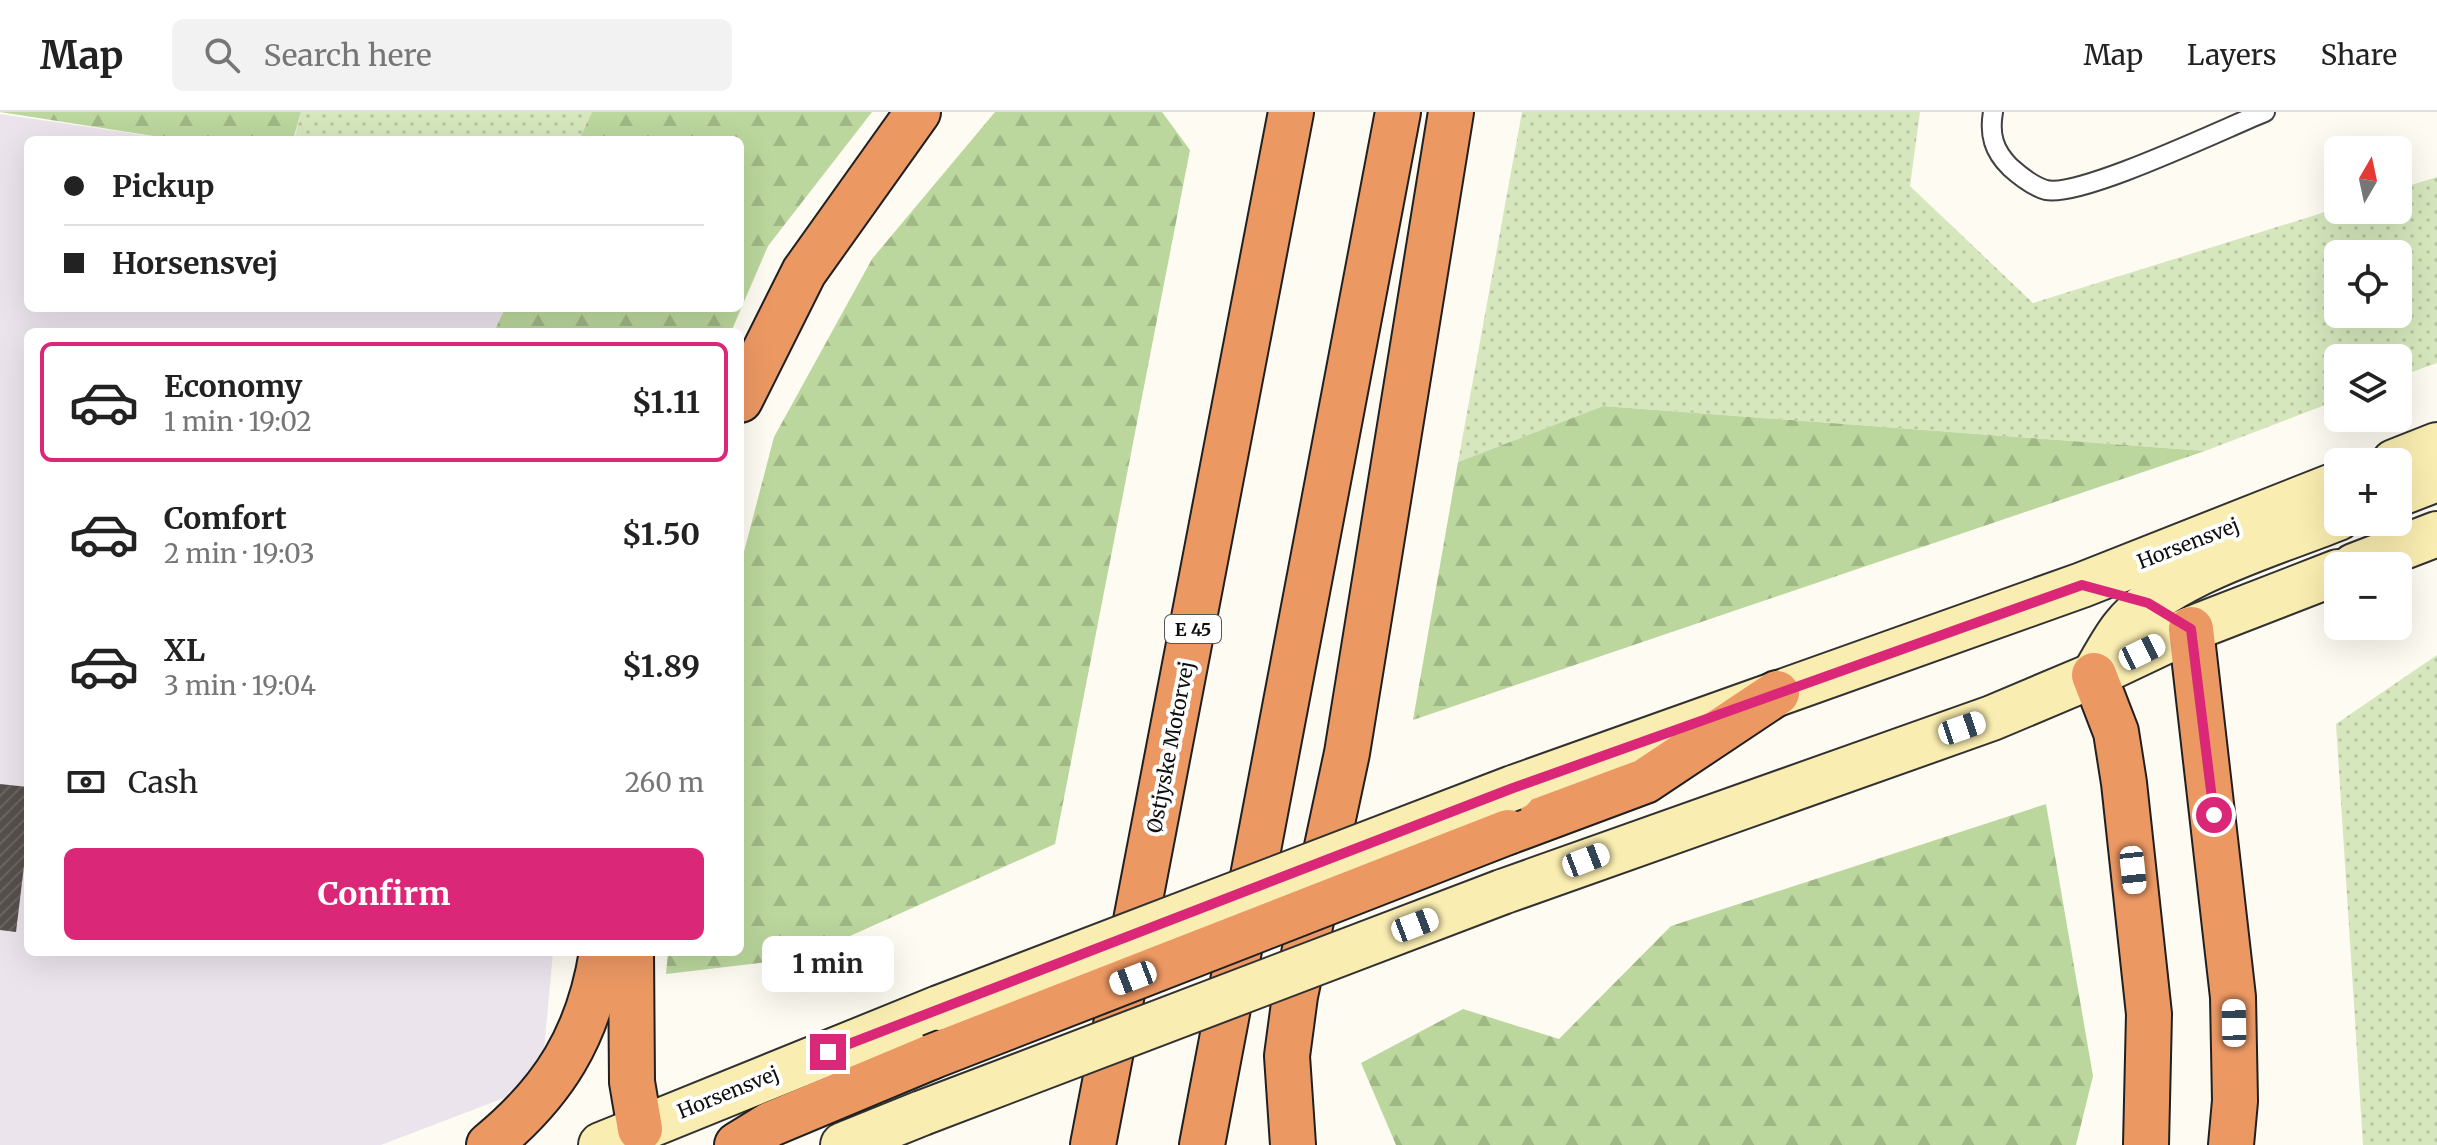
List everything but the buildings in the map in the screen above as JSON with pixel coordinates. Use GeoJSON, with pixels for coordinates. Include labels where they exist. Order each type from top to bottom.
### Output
{"type":"FeatureCollection","features":[{"type":"Feature","properties":{"kind":"highway"},"geometry":{"type":"LineString","coordinates":[[744,392],[804,272],[918,112]]}},
{"type":"Feature","properties":{"kind":"highway","name":"Østjyske Motorvej"},"geometry":{"type":"LineString","coordinates":[[1093,1145],[1291,112]]}},
{"type":"Feature","properties":{"kind":"highway"},"geometry":{"type":"LineString","coordinates":[[1202,1145],[1398,112]]}},
{"type":"Feature","properties":{"kind":"highway"},"geometry":{"type":"LineString","coordinates":[[1293,1145],[1287,1056],[1295,996],[1347,753],[1451,112]]}},
{"type":"Feature","properties":{"kind":"highway"},"geometry":{"type":"LineString","coordinates":[[2191,629],[2233,997],[2235,1101],[2231,1145]]}},
{"type":"Feature","properties":{"kind":"highway"},"geometry":{"type":"LineString","coordinates":[[2094,675],[2116,732],[2149,1014],[2146,1145]]}},
{"type":"Feature","properties":{"kind":"highway"},"geometry":{"type":"LineString","coordinates":[[737,1145],[771,1124],[931,1057],[1645,781],[1777,693]]}},
{"type":"Feature","properties":{"kind":"highway"},"geometry":{"type":"LineString","coordinates":[[489,1145],[522,1118],[568,1060],[596,991],[601,956]]}},
{"type":"Feature","properties":{"kind":"highway"},"geometry":{"type":"LineString","coordinates":[[631,956],[632,1082],[642,1137]]}},
{"type":"Feature","properties":{"kind":"main road"},"geometry":{"type":"LineString","coordinates":[[2412,455],[2437,445]]}},
{"type":"Feature","properties":{"kind":"main road"},"geometry":{"type":"LineString","coordinates":[[2412,489],[2437,479]]}},
{"type":"Feature","properties":{"kind":"main road","name":"Horsensvej"},"geometry":{"type":"LineString","coordinates":[[601,1145],[642,1137],[939,1008],[1513,788],[2082,585],[2324,490]]}},
{"type":"Feature","properties":{"kind":"main road"},"geometry":{"type":"LineString","coordinates":[[2094,675],[2123,627],[2148,603],[2202,573],[2324,524]]}},
{"type":"Feature","properties":{"kind":"main road"},"geometry":{"type":"LineString","coordinates":[[2390,552],[2437,534]]}},
{"type":"Feature","properties":{"kind":"main road"},"geometry":{"type":"LineString","coordinates":[[843,1145],[1502,892],[1992,718],[2191,629],[2324,577]]}},
{"type":"Feature","properties":{"kind":"main road"},"geometry":{"type":"LineString","coordinates":[[2082,585],[2148,603],[2191,629]]}},
{"type":"Feature","properties":{"kind":"lane"},"geometry":{"type":"LineString","coordinates":[[1993,112],[1990,128],[1997,154],[2023,179],[2048,190],[2083,186],[2265,112]]}},
{"type":"Feature","properties":{"kind":"shaded area"},"geometry":{"type":"Polygon","coordinates":[[[0,114],[151,136],[24,136],[24,312],[503,312],[496,328],[24,328],[24,956],[553,956],[541,1084],[381,1145],[0,1145],[0,114]]]}},
{"type":"Feature","properties":{"kind":"green space"},"geometry":{"type":"Polygon","coordinates":[[[0,112],[301,112],[294,136],[153,136],[0,112]]]}},
{"type":"Feature","properties":{"kind":"green space"},"geometry":{"type":"Polygon","coordinates":[[[301,112],[592,112],[581,136],[295,136],[301,112]]]}},
{"type":"Feature","properties":{"kind":"green space"},"geometry":{"type":"Polygon","coordinates":[[[592,112],[872,112],[768,246],[744,302],[744,136],[581,136],[592,112]]]}},
{"type":"Feature","properties":{"kind":"green space"},"geometry":{"type":"Polygon","coordinates":[[[995,112],[1162,112],[1190,150],[1055,844],[801,958],[666,974],[668,956],[744,956],[744,552],[774,437],[872,259],[995,112]]]}},
{"type":"Feature","properties":{"kind":"green space"},"geometry":{"type":"Polygon","coordinates":[[[1522,112],[1920,112],[1910,186],[2033,303],[2324,212],[2324,224],[2412,224],[2412,185],[2437,177],[2437,363],[2412,372],[2412,344],[2324,344],[2324,405],[2205,451],[1603,406],[1458,462],[1522,112]]]}},
{"type":"Feature","properties":{"kind":"green space"},"geometry":{"type":"Polygon","coordinates":[[[503,312],[740,312],[733,328],[496,328],[503,312]]]}},
{"type":"Feature","properties":{"kind":"green space"},"geometry":{"type":"Polygon","coordinates":[[[1603,406],[2205,451],[1413,720],[1458,462],[1603,406]]]}},
{"type":"Feature","properties":{"kind":"green space"},"geometry":{"type":"Polygon","coordinates":[[[2437,655],[2437,1145],[2363,1145],[2336,724],[2437,655]]]}},
{"type":"Feature","properties":{"kind":"green space"},"geometry":{"type":"Polygon","coordinates":[[[2046,804],[2093,1076],[2076,1145],[1396,1145],[1361,1063],[1463,1009],[1559,1039],[1671,926],[2046,804]]]}},
{"type":"Feature","properties":{"kind":"route"},"geometry":{"type":"LineString","coordinates":[[828,1052],[1513,788],[2082,585],[2148,603],[2191,629],[2214,815]]}}]}
